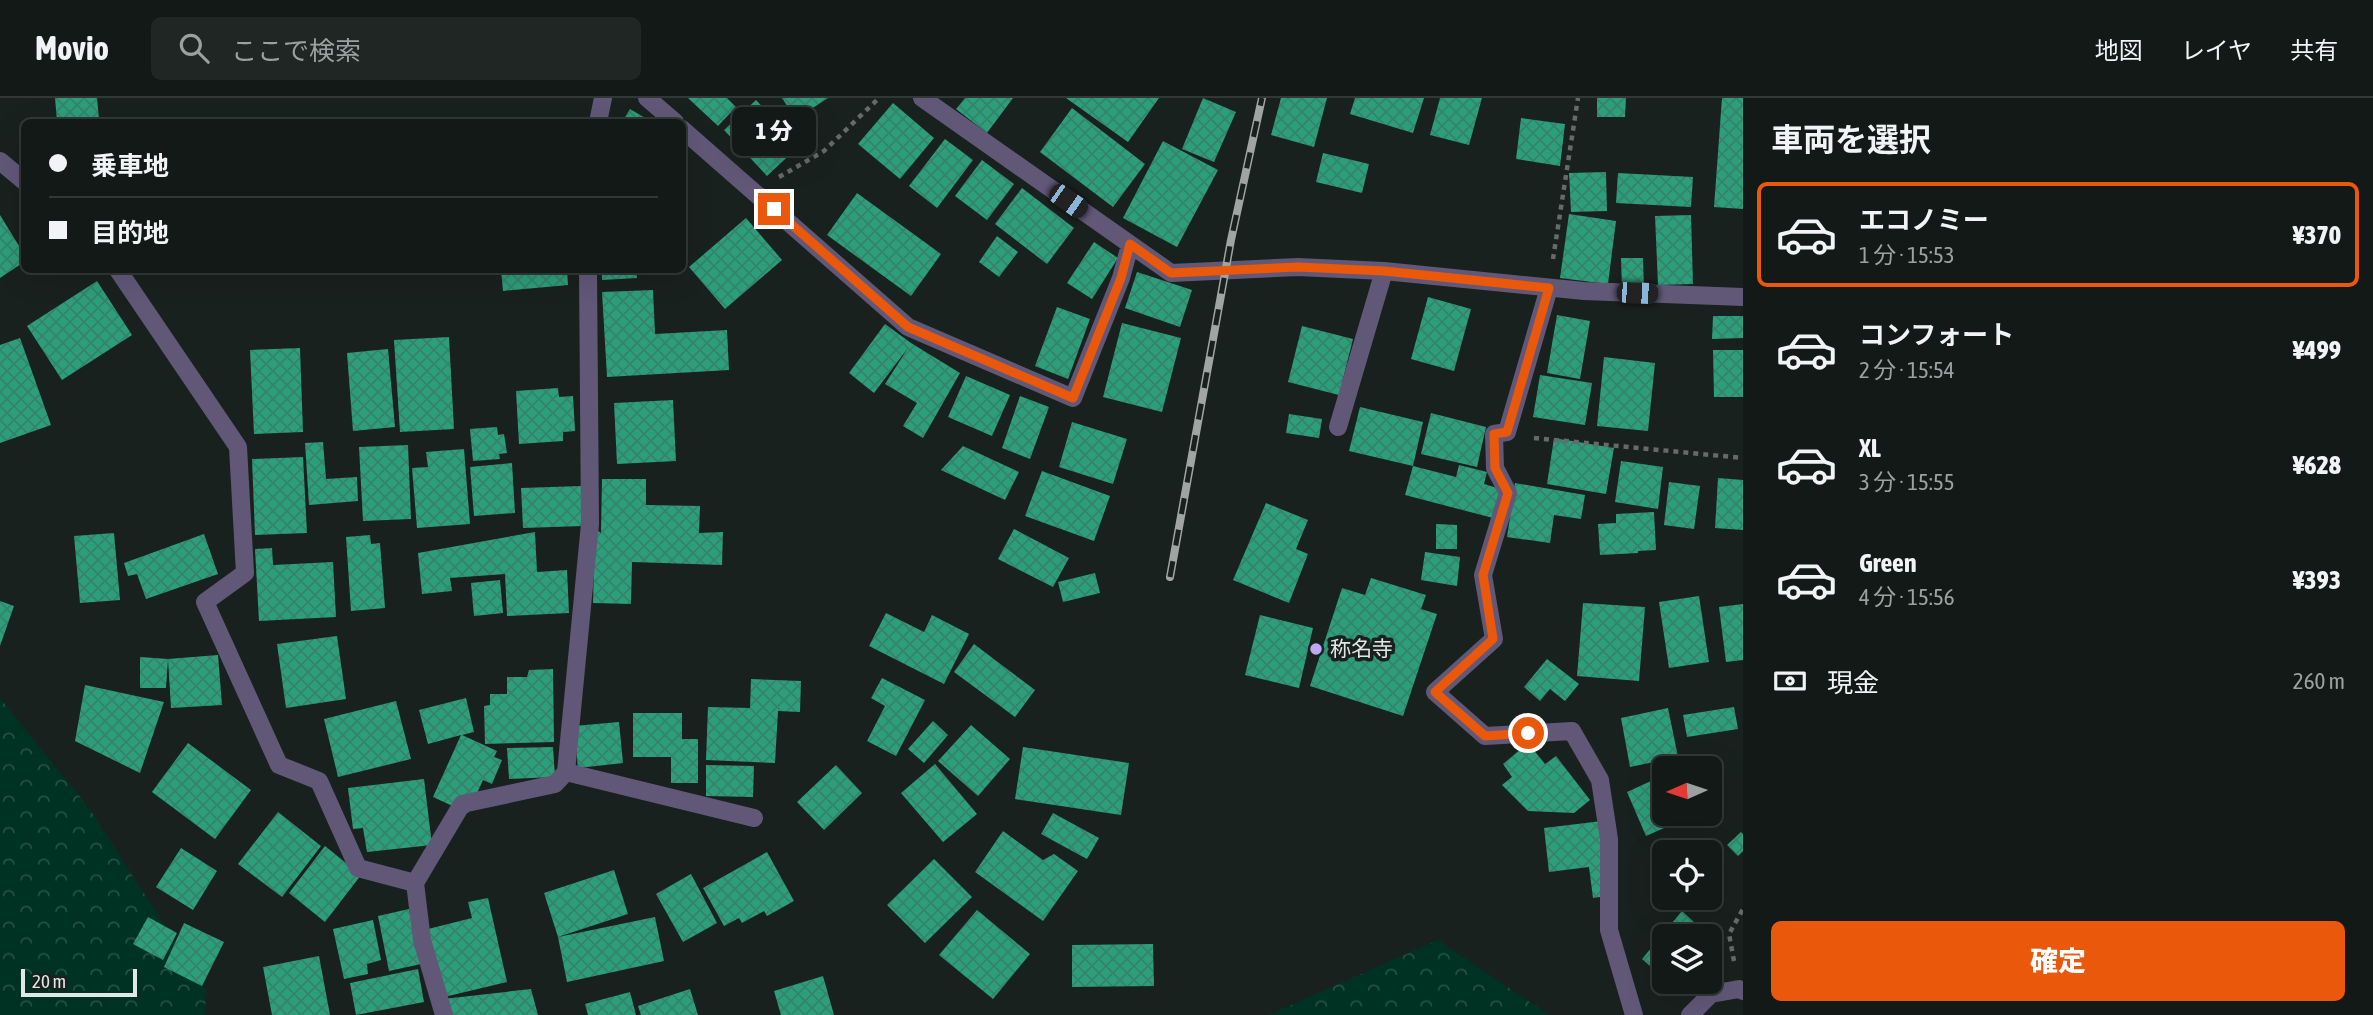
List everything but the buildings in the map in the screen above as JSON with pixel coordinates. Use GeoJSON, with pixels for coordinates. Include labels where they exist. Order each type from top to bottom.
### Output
{"type":"FeatureCollection","features":[{"type":"Feature","properties":{"kind":"street"},"geometry":{"type":"LineString","coordinates":[[599,119],[603,98]]}},
{"type":"Feature","properties":{"kind":"street"},"geometry":{"type":"LineString","coordinates":[[647,98],[672,119]]}},
{"type":"Feature","properties":{"kind":"street"},"geometry":{"type":"LineString","coordinates":[[922,98],[1171,273],[1298,267],[1384,271],[1584,291],[1743,298]]}},
{"type":"Feature","properties":{"kind":"street"},"geometry":{"type":"LineString","coordinates":[[686,132],[908,327],[1073,398],[1121,278],[1130,244]]}},
{"type":"Feature","properties":{"kind":"street"},"geometry":{"type":"LineString","coordinates":[[0,161],[21,178]]}},
{"type":"Feature","properties":{"kind":"street"},"geometry":{"type":"LineString","coordinates":[[1338,428],[1384,271]]}},
{"type":"Feature","properties":{"kind":"street"},"geometry":{"type":"LineString","coordinates":[[120,273],[238,447],[246,573],[205,602],[279,765],[318,781],[358,868],[415,883]]}},
{"type":"Feature","properties":{"kind":"street"},"geometry":{"type":"LineString","coordinates":[[444,1015],[422,940],[415,883],[462,804],[555,784],[566,772],[590,524],[588,273]]}},
{"type":"Feature","properties":{"kind":"street"},"geometry":{"type":"LineString","coordinates":[[1549,288],[1507,432],[1494,434],[1495,468],[1508,493],[1483,575],[1493,639],[1435,692],[1485,736],[1572,730],[1600,780],[1609,839],[1609,930],[1634,1015]]}},
{"type":"Feature","properties":{"kind":"street"},"geometry":{"type":"LineString","coordinates":[[566,772],[754,818]]}},
{"type":"Feature","properties":{"kind":"street"},"geometry":{"type":"LineString","coordinates":[[1690,1015],[1711,994],[1741,990]]}},
{"type":"Feature","properties":{"kind":"path"},"geometry":{"type":"LineString","coordinates":[[754,192],[824,151],[879,98]]}},
{"type":"Feature","properties":{"kind":"path"},"geometry":{"type":"LineString","coordinates":[[1549,288],[1578,98]]}},
{"type":"Feature","properties":{"kind":"path"},"geometry":{"type":"LineString","coordinates":[[1494,434],[1743,458]]}},
{"type":"Feature","properties":{"kind":"path"},"geometry":{"type":"LineString","coordinates":[[1741,990],[1729,934],[1743,909]]}},
{"type":"Feature","properties":{"kind":"green space"},"geometry":{"type":"Polygon","coordinates":[[[0,698],[89,808],[206,990],[205,1015],[0,1015],[0,698]]]}},
{"type":"Feature","properties":{"kind":"green space"},"geometry":{"type":"Polygon","coordinates":[[[1438,940],[1549,1015],[1269,1015],[1438,940]]]}},
{"type":"Feature","properties":{"kind":"railway"},"geometry":{"type":"LineString","coordinates":[[1170,577],[1231,240],[1262,98]]}},
{"type":"Feature","properties":{"kind":"place","name":"称名寺"},"geometry":{"type":"Point","coordinates":[1316,649]}},
{"type":"Feature","properties":{"kind":"route"},"geometry":{"type":"LineString","coordinates":[[774,209],[908,327],[1073,398],[1121,278],[1130,244],[1171,273],[1298,267],[1384,271],[1549,288],[1507,432],[1494,434],[1495,468],[1508,493],[1483,575],[1493,639],[1435,692],[1485,736],[1528,733]]}}]}
